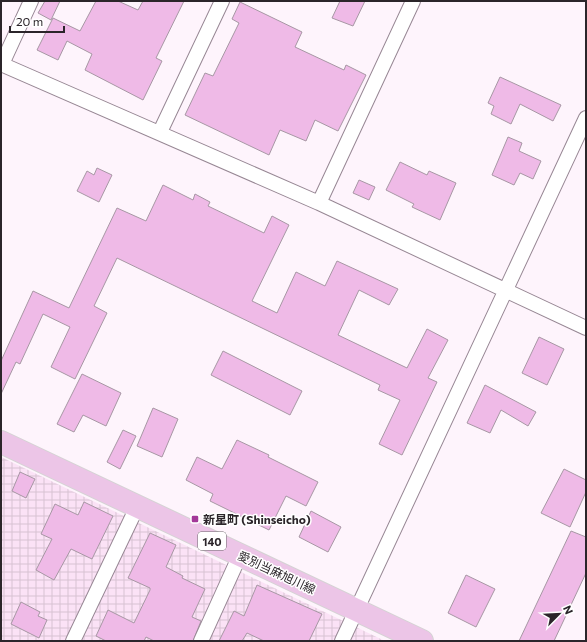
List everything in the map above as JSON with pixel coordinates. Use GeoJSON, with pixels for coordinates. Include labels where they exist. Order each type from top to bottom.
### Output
{"type":"FeatureCollection","features":[{"type":"Feature","properties":{"kind":"main road","name":"愛別当麻旭川線"},"geometry":{"type":"LineString","coordinates":[[1,442],[422,641]]}},
{"type":"Feature","properties":{"kind":"street"},"geometry":{"type":"LineString","coordinates":[[32,1],[1,64],[319,202],[586,328]]}},
{"type":"Feature","properties":{"kind":"street"},"geometry":{"type":"LineString","coordinates":[[160,132],[222,1]]}},
{"type":"Feature","properties":{"kind":"street"},"geometry":{"type":"LineString","coordinates":[[319,202],[413,1]]}},
{"type":"Feature","properties":{"kind":"street"},"geometry":{"type":"LineString","coordinates":[[342,641],[586,118]]}},
{"type":"Feature","properties":{"kind":"street"},"geometry":{"type":"LineString","coordinates":[[77,640],[137,507]]}},
{"type":"Feature","properties":{"kind":"street"},"geometry":{"type":"LineString","coordinates":[[201,641],[240,555]]}},
{"type":"Feature","properties":{"kind":"shaded area"},"geometry":{"type":"Polygon","coordinates":[[[1,457],[385,641],[1,641],[1,457]]]}},
{"type":"Feature","properties":{"kind":"building"},"geometry":{"type":"Polygon","coordinates":[[[45,1],[60,1],[51,20],[38,13],[45,1]]]}},
{"type":"Feature","properties":{"kind":"building"},"geometry":{"type":"Polygon","coordinates":[[[96,1],[118,1],[138,10],[143,1],[184,1],[156,58],[162,61],[143,100],[85,70],[92,54],[67,41],[58,60],[37,50],[53,18],[80,31],[96,1]]]}},
{"type":"Feature","properties":{"kind":"building"},"geometry":{"type":"Polygon","coordinates":[[[340,1],[365,1],[353,26],[332,18],[340,1]]]}},
{"type":"Feature","properties":{"kind":"building"},"geometry":{"type":"Polygon","coordinates":[[[240,2],[302,32],[295,47],[344,70],[346,65],[366,75],[338,131],[315,120],[306,141],[280,130],[269,155],[185,115],[205,73],[213,76],[239,23],[232,19],[240,2]]]}},
{"type":"Feature","properties":{"kind":"building"},"geometry":{"type":"Polygon","coordinates":[[[500,77],[561,105],[553,121],[520,104],[511,124],[491,114],[494,106],[488,103],[500,77]]]}},
{"type":"Feature","properties":{"kind":"building"},"geometry":{"type":"Polygon","coordinates":[[[508,137],[522,143],[519,151],[541,161],[533,179],[520,173],[514,185],[492,175],[508,137]]]}},
{"type":"Feature","properties":{"kind":"building"},"geometry":{"type":"Polygon","coordinates":[[[400,162],[427,175],[429,171],[456,183],[440,220],[412,207],[414,204],[386,190],[400,162]]]}},
{"type":"Feature","properties":{"kind":"building"},"geometry":{"type":"Polygon","coordinates":[[[97,168],[112,175],[99,202],[77,191],[87,171],[94,175],[97,168]]]}},
{"type":"Feature","properties":{"kind":"building"},"geometry":{"type":"Polygon","coordinates":[[[359,180],[375,187],[369,200],[353,193],[359,180]]]}},
{"type":"Feature","properties":{"kind":"building"},"geometry":{"type":"Polygon","coordinates":[[[163,185],[193,200],[195,194],[210,202],[208,206],[264,233],[272,216],[289,225],[252,301],[277,313],[296,272],[325,286],[337,261],[398,289],[389,305],[359,290],[338,335],[407,368],[427,329],[448,340],[428,378],[437,382],[402,455],[379,444],[400,400],[378,390],[380,385],[117,258],[94,306],[107,313],[75,379],[51,367],[70,327],[43,314],[20,364],[16,362],[1,394],[1,361],[33,291],[69,308],[117,208],[146,221],[163,185]]]}},
{"type":"Feature","properties":{"kind":"building"},"geometry":{"type":"Polygon","coordinates":[[[539,337],[564,349],[547,385],[522,373],[539,337]]]}},
{"type":"Feature","properties":{"kind":"building"},"geometry":{"type":"Polygon","coordinates":[[[223,351],[302,391],[290,415],[211,375],[223,351]]]}},
{"type":"Feature","properties":{"kind":"building"},"geometry":{"type":"Polygon","coordinates":[[[82,374],[121,393],[106,426],[83,415],[74,432],[57,424],[82,374]]]}},
{"type":"Feature","properties":{"kind":"building"},"geometry":{"type":"Polygon","coordinates":[[[485,385],[536,412],[528,426],[501,410],[490,433],[467,423],[485,385]]]}},
{"type":"Feature","properties":{"kind":"building"},"geometry":{"type":"Polygon","coordinates":[[[153,408],[178,419],[162,457],[137,446],[153,408]]]}},
{"type":"Feature","properties":{"kind":"building"},"geometry":{"type":"Polygon","coordinates":[[[123,430],[136,436],[120,469],[107,462],[123,430]]]}},
{"type":"Feature","properties":{"kind":"building"},"geometry":{"type":"Polygon","coordinates":[[[237,440],[269,455],[268,457],[318,482],[306,506],[286,496],[269,530],[210,501],[213,494],[186,480],[197,457],[222,469],[237,440]]]}},
{"type":"Feature","properties":{"kind":"building"},"geometry":{"type":"Polygon","coordinates":[[[564,469],[586,480],[586,492],[570,527],[541,513],[564,469]]]}},
{"type":"Feature","properties":{"kind":"building"},"geometry":{"type":"Polygon","coordinates":[[[20,472],[35,479],[26,498],[12,491],[20,472]]]}},
{"type":"Feature","properties":{"kind":"building"},"geometry":{"type":"Polygon","coordinates":[[[84,502],[113,516],[92,559],[71,549],[54,580],[36,570],[52,539],[41,534],[55,504],[78,515],[84,502]]]}},
{"type":"Feature","properties":{"kind":"building"},"geometry":{"type":"Polygon","coordinates":[[[311,511],[341,527],[328,552],[299,537],[311,511]]]}},
{"type":"Feature","properties":{"kind":"building"},"geometry":{"type":"Polygon","coordinates":[[[571,531],[586,537],[586,573],[554,641],[519,641],[571,531]]]}},
{"type":"Feature","properties":{"kind":"building"},"geometry":{"type":"Polygon","coordinates":[[[150,533],[176,545],[166,567],[183,576],[182,578],[205,589],[192,617],[201,621],[193,641],[154,641],[146,637],[144,641],[106,641],[96,636],[108,610],[134,623],[150,590],[150,588],[128,578],[150,533]]]}},
{"type":"Feature","properties":{"kind":"building"},"geometry":{"type":"Polygon","coordinates":[[[466,575],[495,589],[476,627],[448,613],[466,575]]]}},
{"type":"Feature","properties":{"kind":"building"},"geometry":{"type":"Polygon","coordinates":[[[257,585],[322,614],[309,641],[264,641],[247,633],[242,641],[219,641],[234,611],[244,616],[257,585]]]}},
{"type":"Feature","properties":{"kind":"building"},"geometry":{"type":"Polygon","coordinates":[[[21,602],[40,612],[38,616],[47,620],[39,638],[11,624],[21,602]]]}},
{"type":"Feature","properties":{"kind":"place","name":"新星町 (Shinseicho)"},"geometry":{"type":"Point","coordinates":[195,519]}}]}
